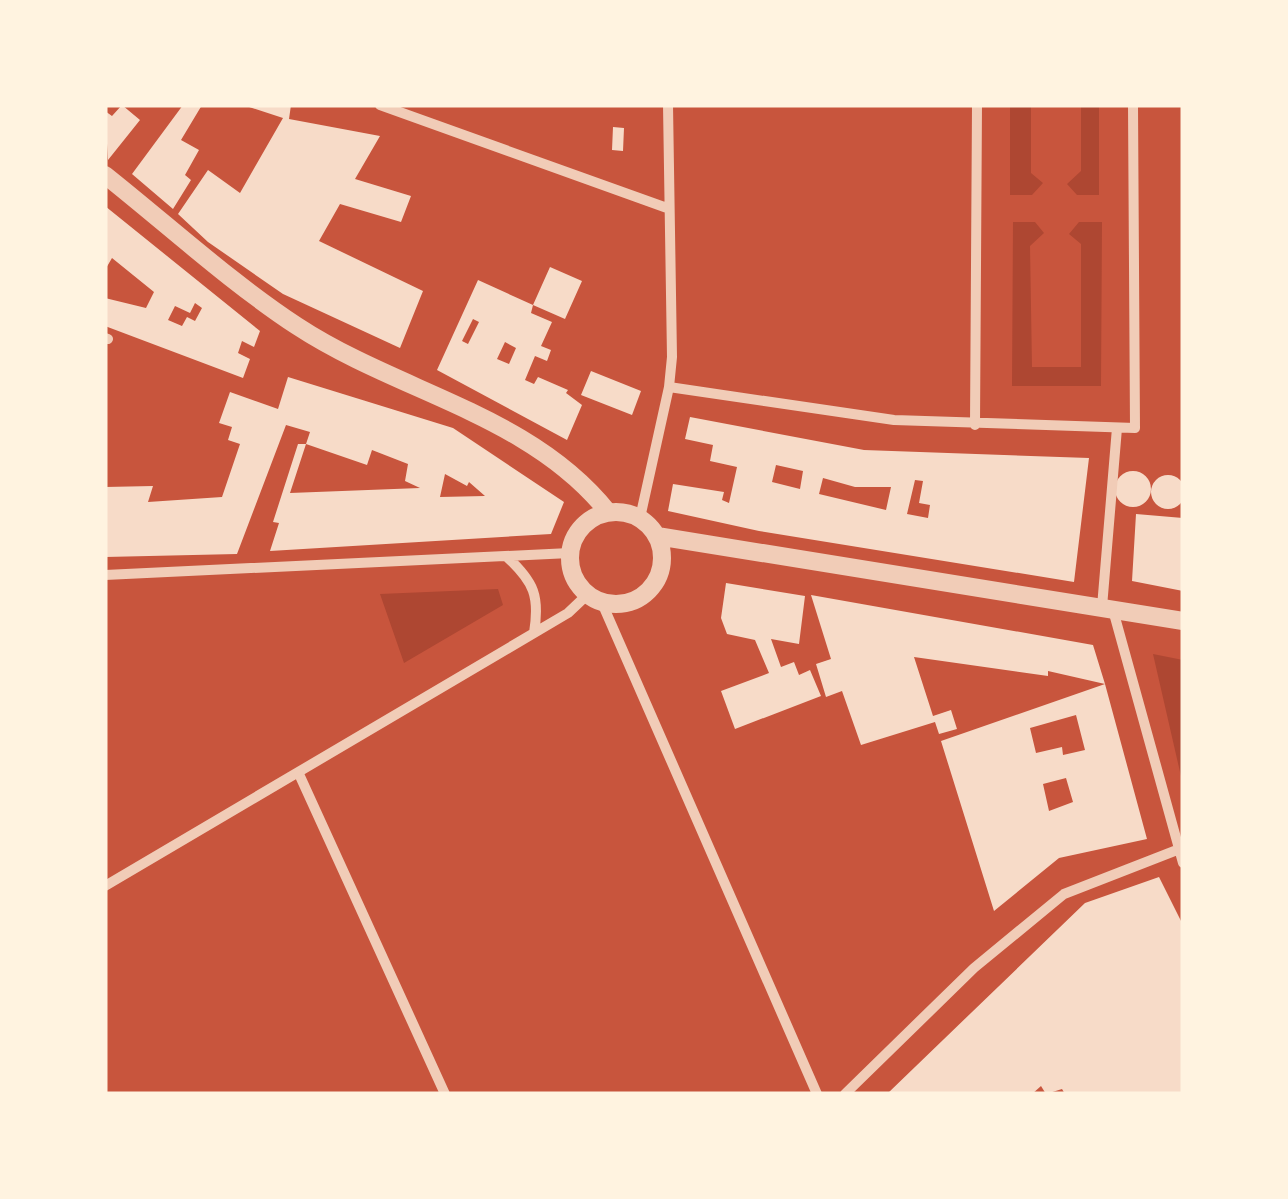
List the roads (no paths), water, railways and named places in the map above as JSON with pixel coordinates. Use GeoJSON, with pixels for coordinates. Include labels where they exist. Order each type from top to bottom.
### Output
{"type":"FeatureCollection","features":[{"type":"Feature","properties":{"kind":"street"},"geometry":{"type":"LineString","coordinates":[[380,105],[667,208]]}},
{"type":"Feature","properties":{"kind":"street"},"geometry":{"type":"LineString","coordinates":[[640,518],[670,388],[668,105]]}},
{"type":"Feature","properties":{"kind":"street"},"geometry":{"type":"LineString","coordinates":[[975,425],[977,105]]}},
{"type":"Feature","properties":{"kind":"street"},"geometry":{"type":"LineString","coordinates":[[670,388],[894,420],[1136,428],[1134,105]]}},
{"type":"Feature","properties":{"kind":"street"},"geometry":{"type":"LineString","coordinates":[[105,175],[298,327],[518,435],[582,479],[608,512]]}},
{"type":"Feature","properties":{"kind":"street"},"geometry":{"type":"LineString","coordinates":[[1117,428],[1107,608],[1183,864]]}},
{"type":"Feature","properties":{"kind":"street"},"geometry":{"type":"LineString","coordinates":[[105,886],[568,613],[594,599],[632,602],[656,582],[662,567],[657,536],[640,518],[608,512],[582,526],[570,553],[576,584],[594,599],[816,1094]]}},
{"type":"Feature","properties":{"kind":"street"},"geometry":{"type":"LineString","coordinates":[[657,536],[1183,621]]}},
{"type":"Feature","properties":{"kind":"street"},"geometry":{"type":"LineString","coordinates":[[105,575],[570,553]]}},
{"type":"Feature","properties":{"kind":"street"},"geometry":{"type":"LineString","coordinates":[[507,556],[531,579],[539,602],[534,634]]}},
{"type":"Feature","properties":{"kind":"street"},"geometry":{"type":"LineString","coordinates":[[298,774],[445,1094]]}},
{"type":"Feature","properties":{"kind":"street"},"geometry":{"type":"LineString","coordinates":[[845,1094],[974,968],[1064,894],[1177,850]]}}]}
